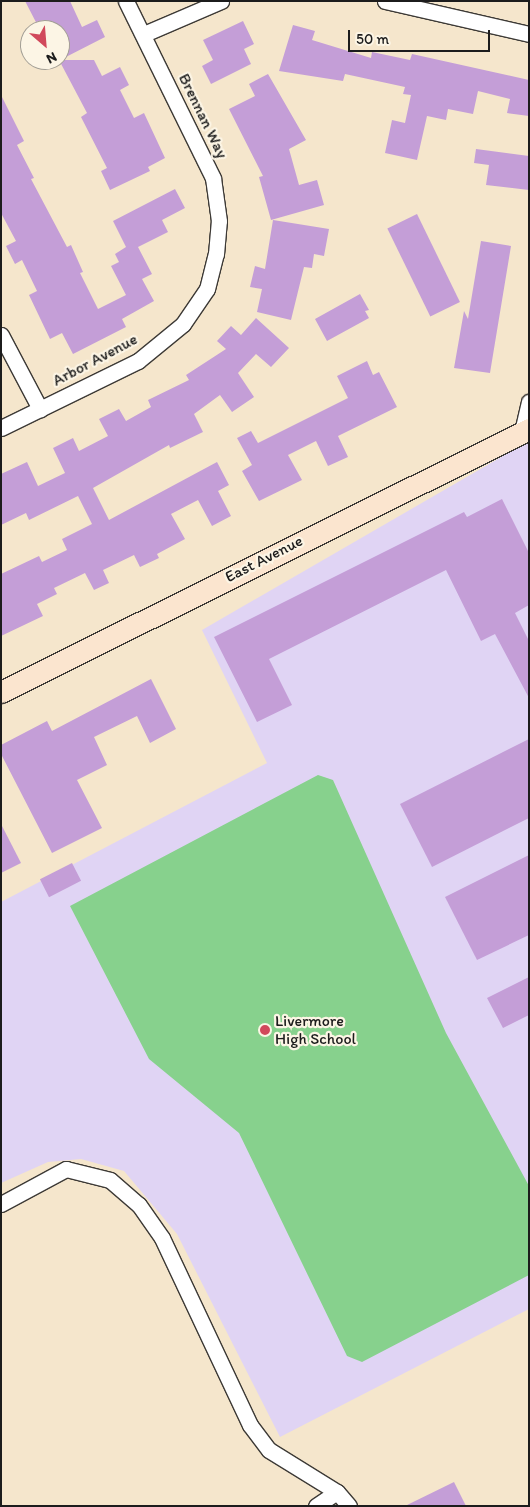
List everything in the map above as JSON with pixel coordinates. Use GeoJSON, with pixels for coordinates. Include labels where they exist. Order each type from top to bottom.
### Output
{"type":"FeatureCollection","features":[{"type":"Feature","properties":{"kind":"main road","name":"East Avenue"},"geometry":{"type":"LineString","coordinates":[[1,692],[525,430]]}},
{"type":"Feature","properties":{"kind":"street","name":"Brennan Way"},"geometry":{"type":"LineString","coordinates":[[126,1],[144,34],[213,178],[218,222],[216,254]]}},
{"type":"Feature","properties":{"kind":"street"},"geometry":{"type":"LineString","coordinates":[[144,34],[221,1]]}},
{"type":"Feature","properties":{"kind":"street"},"geometry":{"type":"LineString","coordinates":[[386,1],[529,34]]}},
{"type":"Feature","properties":{"kind":"street","name":"Arbor Avenue"},"geometry":{"type":"LineString","coordinates":[[1,428],[138,361],[183,324],[207,289],[216,254]]}},
{"type":"Feature","properties":{"kind":"street"},"geometry":{"type":"LineString","coordinates":[[1,335],[40,409]]}},
{"type":"Feature","properties":{"kind":"street"},"geometry":{"type":"LineString","coordinates":[[525,430],[529,402]]}},
{"type":"Feature","properties":{"kind":"street"},"geometry":{"type":"LineString","coordinates":[[1,1204],[66,1170],[110,1180],[139,1205],[162,1238],[250,1425],[269,1450],[337,1492],[349,1506]]}},
{"type":"Feature","properties":{"kind":"street"},"geometry":{"type":"LineString","coordinates":[[316,1506],[337,1492]]}},
{"type":"Feature","properties":{"kind":"shaded area","name":"Livermore High School"},"geometry":{"type":"Polygon","coordinates":[[[529,441],[529,1309],[280,1437],[177,1234],[124,1171],[81,1159],[48,1162],[1,1183],[1,902],[267,763],[202,630],[529,441]]]}},
{"type":"Feature","properties":{"kind":"green space"},"geometry":{"type":"Polygon","coordinates":[[[318,775],[333,780],[446,1033],[529,1186],[529,1275],[362,1362],[347,1356],[239,1133],[149,1059],[70,906],[318,775]]]}},
{"type":"Feature","properties":{"kind":"building"},"geometry":{"type":"Polygon","coordinates":[[[25,1],[70,1],[82,27],[97,20],[105,37],[70,55],[70,20],[35,20],[25,1]]]}},
{"type":"Feature","properties":{"kind":"building"},"geometry":{"type":"Polygon","coordinates":[[[243,21],[254,44],[244,49],[251,64],[211,84],[202,66],[213,60],[203,40],[243,21]]]}},
{"type":"Feature","properties":{"kind":"building"},"geometry":{"type":"Polygon","coordinates":[[[293,25],[315,31],[312,40],[371,58],[372,52],[410,60],[412,54],[529,80],[529,116],[507,113],[510,99],[478,91],[473,114],[448,109],[446,120],[427,116],[417,160],[385,153],[392,120],[405,123],[411,95],[403,94],[405,87],[345,74],[343,81],[279,71],[293,25]]]}},
{"type":"Feature","properties":{"kind":"building"},"geometry":{"type":"Polygon","coordinates":[[[70,60],[94,60],[102,76],[120,67],[129,85],[120,90],[134,118],[144,113],[165,158],[148,167],[150,171],[110,190],[101,171],[107,168],[81,117],[87,113],[64,70],[70,70],[70,60]]]}},
{"type":"Feature","properties":{"kind":"building"},"geometry":{"type":"Polygon","coordinates":[[[268,74],[306,140],[289,149],[299,185],[317,180],[324,205],[271,220],[259,177],[263,176],[229,109],[255,96],[249,84],[268,74]]]}},
{"type":"Feature","properties":{"kind":"building"},"geometry":{"type":"Polygon","coordinates":[[[1,95],[24,141],[17,145],[34,178],[31,179],[67,247],[71,245],[83,272],[80,273],[98,309],[126,295],[111,266],[119,262],[115,254],[126,247],[113,221],[175,189],[185,208],[162,220],[168,232],[138,247],[152,274],[142,279],[154,301],[122,319],[126,327],[73,354],[62,333],[50,339],[29,295],[37,291],[22,260],[15,264],[6,246],[16,241],[1,213],[1,95]]]}},
{"type":"Feature","properties":{"kind":"building"},"geometry":{"type":"Polygon","coordinates":[[[476,149],[529,156],[529,190],[486,185],[489,165],[474,163],[476,149]]]}},
{"type":"Feature","properties":{"kind":"building"},"geometry":{"type":"Polygon","coordinates":[[[417,214],[460,302],[430,317],[387,228],[417,214]]]}},
{"type":"Feature","properties":{"kind":"building"},"geometry":{"type":"Polygon","coordinates":[[[273,220],[329,229],[324,256],[314,254],[312,268],[304,267],[291,320],[257,312],[262,289],[250,287],[255,266],[265,269],[273,220]]]}},
{"type":"Feature","properties":{"kind":"building"},"geometry":{"type":"Polygon","coordinates":[[[481,241],[511,246],[490,373],[454,368],[464,311],[468,319],[481,241]]]}},
{"type":"Feature","properties":{"kind":"building"},"geometry":{"type":"Polygon","coordinates":[[[360,294],[369,310],[365,311],[369,318],[327,341],[315,319],[360,294]]]}},
{"type":"Feature","properties":{"kind":"building"},"geometry":{"type":"Polygon","coordinates":[[[256,318],[289,348],[271,367],[256,354],[238,373],[254,397],[232,412],[220,395],[194,414],[203,432],[170,448],[169,445],[93,488],[109,520],[217,462],[229,485],[218,491],[231,516],[212,526],[198,500],[171,514],[185,539],[157,554],[159,558],[140,567],[134,555],[103,570],[109,583],[94,590],[85,573],[54,588],[57,594],[37,604],[43,616],[1,636],[1,574],[39,556],[42,562],[67,550],[62,539],[92,524],[78,496],[29,520],[26,513],[1,525],[1,474],[27,462],[38,486],[65,473],[53,448],[73,438],[79,451],[108,436],[99,419],[119,409],[126,421],[151,407],[148,400],[189,380],[186,375],[226,349],[217,341],[231,326],[241,335],[256,318]]]}},
{"type":"Feature","properties":{"kind":"building"},"geometry":{"type":"Polygon","coordinates":[[[367,361],[373,375],[379,372],[397,407],[338,436],[348,457],[328,466],[316,441],[288,455],[302,480],[259,501],[242,471],[252,465],[237,438],[251,431],[258,443],[348,398],[337,376],[367,361]]]}},
{"type":"Feature","properties":{"kind":"building"},"geometry":{"type":"Polygon","coordinates":[[[502,499],[529,553],[529,605],[515,613],[529,641],[529,698],[495,634],[481,641],[446,570],[269,659],[292,705],[257,722],[214,637],[464,512],[467,517],[502,499]]]}},
{"type":"Feature","properties":{"kind":"building"},"geometry":{"type":"Polygon","coordinates":[[[151,679],[176,729],[150,743],[137,716],[94,737],[107,765],[77,780],[102,828],[52,853],[1,754],[1,745],[47,721],[52,731],[151,679]]]}},
{"type":"Feature","properties":{"kind":"building"},"geometry":{"type":"Polygon","coordinates":[[[529,739],[529,818],[432,867],[400,804],[529,739]]]}},
{"type":"Feature","properties":{"kind":"building"},"geometry":{"type":"Polygon","coordinates":[[[1,824],[21,863],[1,873],[1,824]]]}},
{"type":"Feature","properties":{"kind":"building"},"geometry":{"type":"Polygon","coordinates":[[[529,855],[529,935],[477,960],[445,897],[529,855]]]}},
{"type":"Feature","properties":{"kind":"building"},"geometry":{"type":"Polygon","coordinates":[[[72,863],[81,881],[49,897],[40,879],[72,863]]]}},
{"type":"Feature","properties":{"kind":"building"},"geometry":{"type":"Polygon","coordinates":[[[529,977],[529,1015],[503,1028],[487,998],[529,977]]]}},
{"type":"Feature","properties":{"kind":"building"},"geometry":{"type":"Polygon","coordinates":[[[454,1482],[466,1506],[405,1506],[454,1482]]]}},
{"type":"Feature","properties":{"kind":"place","name":"Livermore High School"},"geometry":{"type":"Point","coordinates":[265,1030]}}]}
